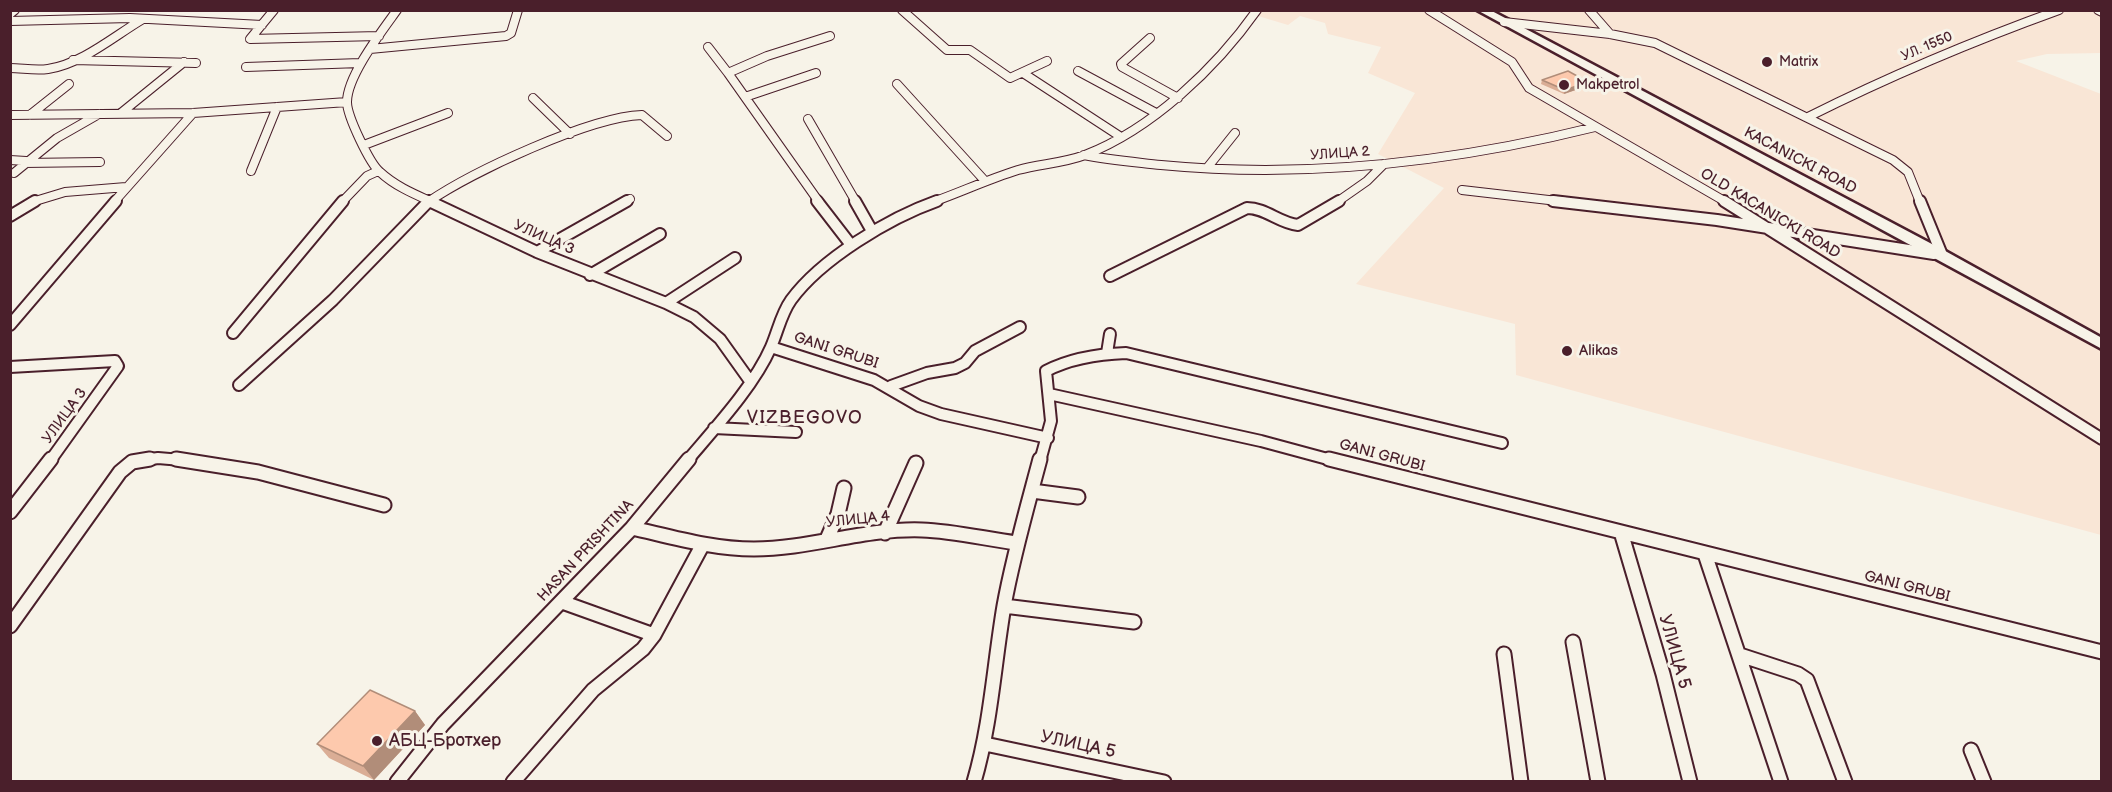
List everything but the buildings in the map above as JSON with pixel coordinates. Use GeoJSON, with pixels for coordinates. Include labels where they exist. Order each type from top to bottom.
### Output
{"type":"FeatureCollection","features":[{"type":"Feature","properties":{"kind":"street"},"geometry":{"type":"LineString","coordinates":[[10,14],[15,10]]}},
{"type":"Feature","properties":{"kind":"street"},"geometry":{"type":"LineString","coordinates":[[56,20],[68,10]]}},
{"type":"Feature","properties":{"kind":"street"},"geometry":{"type":"LineString","coordinates":[[109,18],[119,10]]}},
{"type":"Feature","properties":{"kind":"street"},"geometry":{"type":"LineString","coordinates":[[274,10],[250,39],[379,36]]}},
{"type":"Feature","properties":{"kind":"street"},"geometry":{"type":"LineString","coordinates":[[233,333],[352,190],[367,176],[378,171],[356,130],[347,102],[360,63],[398,10]]}},
{"type":"Feature","properties":{"kind":"street"},"geometry":{"type":"LineString","coordinates":[[370,49],[506,36],[511,33],[518,10]]}},
{"type":"Feature","properties":{"kind":"street"},"geometry":{"type":"LineString","coordinates":[[902,10],[948,50],[970,50],[1010,78],[1047,61]]}},
{"type":"Feature","properties":{"kind":"street"},"geometry":{"type":"LineString","coordinates":[[1084,155],[1121,137],[1178,98],[1216,63],[1257,10]]}},
{"type":"Feature","properties":{"kind":"street","name":"OLD KACANICKI ROAD"},"geometry":{"type":"LineString","coordinates":[[1429,10],[1517,67],[1520,77],[1529,88],[1770,227],[2102,439]]}},
{"type":"Feature","properties":{"kind":"street","name":"KACANICKI ROAD"},"geometry":{"type":"LineString","coordinates":[[1482,10],[1942,255],[2102,344]]}},
{"type":"Feature","properties":{"kind":"street"},"geometry":{"type":"LineString","coordinates":[[1589,10],[1610,34]]}},
{"type":"Feature","properties":{"kind":"street","name":"УЛ. 1550"},"geometry":{"type":"LineString","coordinates":[[1808,117],[1864,89],[1974,41],[2059,10]]}},
{"type":"Feature","properties":{"kind":"street"},"geometry":{"type":"LineString","coordinates":[[10,21],[130,18],[142,15],[262,25]]}},
{"type":"Feature","properties":{"kind":"street"},"geometry":{"type":"LineString","coordinates":[[10,68],[47,69],[73,60],[142,15]]}},
{"type":"Feature","properties":{"kind":"street"},"geometry":{"type":"LineString","coordinates":[[1504,22],[1610,34],[1655,42],[1893,160],[1908,172],[1942,255]]}},
{"type":"Feature","properties":{"kind":"street"},"geometry":{"type":"LineString","coordinates":[[728,73],[766,56],[830,36]]}},
{"type":"Feature","properties":{"kind":"street"},"geometry":{"type":"LineString","coordinates":[[1150,38],[1121,64],[1122,67],[1178,98]]}},
{"type":"Feature","properties":{"kind":"street"},"geometry":{"type":"LineString","coordinates":[[708,47],[745,97],[788,162],[851,245]]}},
{"type":"Feature","properties":{"kind":"street"},"geometry":{"type":"LineString","coordinates":[[73,60],[186,60],[196,63]]}},
{"type":"Feature","properties":{"kind":"street"},"geometry":{"type":"LineString","coordinates":[[121,113],[186,60]]}},
{"type":"Feature","properties":{"kind":"street"},"geometry":{"type":"LineString","coordinates":[[246,67],[360,63]]}},
{"type":"Feature","properties":{"kind":"street"},"geometry":{"type":"LineString","coordinates":[[1078,71],[1156,113]]}},
{"type":"Feature","properties":{"kind":"street"},"geometry":{"type":"LineString","coordinates":[[1023,73],[1121,137]]}},
{"type":"Feature","properties":{"kind":"street"},"geometry":{"type":"LineString","coordinates":[[745,97],[816,74]]}},
{"type":"Feature","properties":{"kind":"street"},"geometry":{"type":"LineString","coordinates":[[30,115],[69,84]]}},
{"type":"Feature","properties":{"kind":"street"},"geometry":{"type":"LineString","coordinates":[[897,84],[985,181]]}},
{"type":"Feature","properties":{"kind":"street"},"geometry":{"type":"LineString","coordinates":[[533,98],[570,134]]}},
{"type":"Feature","properties":{"kind":"street"},"geometry":{"type":"LineString","coordinates":[[10,115],[193,113],[347,102]]}},
{"type":"Feature","properties":{"kind":"street"},"geometry":{"type":"LineString","coordinates":[[251,171],[277,107]]}},
{"type":"Feature","properties":{"kind":"street"},"geometry":{"type":"LineString","coordinates":[[10,325],[126,187],[193,113]]}},
{"type":"Feature","properties":{"kind":"street"},"geometry":{"type":"LineString","coordinates":[[364,145],[448,113]]}},
{"type":"Feature","properties":{"kind":"street"},"geometry":{"type":"LineString","coordinates":[[239,385],[315,318],[429,201],[455,186],[570,134],[622,115],[636,113],[667,136]]}},
{"type":"Feature","properties":{"kind":"street"},"geometry":{"type":"LineString","coordinates":[[14,173],[57,138],[99,114]]}},
{"type":"Feature","properties":{"kind":"street"},"geometry":{"type":"LineString","coordinates":[[808,119],[872,231]]}},
{"type":"Feature","properties":{"kind":"street","name":"УЛИЦА 2"},"geometry":{"type":"LineString","coordinates":[[1084,155],[1103,159],[1208,168],[1271,171],[1384,164],[1554,137],[1596,127]]}},
{"type":"Feature","properties":{"kind":"street"},"geometry":{"type":"LineString","coordinates":[[1208,168],[1235,133]]}},
{"type":"Feature","properties":{"kind":"street","name":"HASAN PRISHTINA"},"geometry":{"type":"LineString","coordinates":[[397,782],[443,724],[632,528],[750,381],[771,347],[777,327],[799,292],[851,245],[909,211],[985,181],[1084,155]]}},
{"type":"Feature","properties":{"kind":"street"},"geometry":{"type":"LineString","coordinates":[[10,160],[100,162]]}},
{"type":"Feature","properties":{"kind":"street"},"geometry":{"type":"LineString","coordinates":[[1110,276],[1247,208],[1258,208],[1290,225],[1298,225],[1358,187],[1378,172],[1384,164]]}},
{"type":"Feature","properties":{"kind":"street","name":"УЛИЦА 3"},"geometry":{"type":"LineString","coordinates":[[378,171],[429,201],[537,252],[590,275],[666,303],[694,317],[711,330],[750,381]]}},
{"type":"Feature","properties":{"kind":"street"},"geometry":{"type":"LineString","coordinates":[[10,216],[48,194],[126,187]]}},
{"type":"Feature","properties":{"kind":"street"},"geometry":{"type":"LineString","coordinates":[[1462,190],[1770,227],[1942,255]]}},
{"type":"Feature","properties":{"kind":"street"},"geometry":{"type":"LineString","coordinates":[[537,252],[630,199]]}},
{"type":"Feature","properties":{"kind":"street"},"geometry":{"type":"LineString","coordinates":[[590,275],[660,234]]}},
{"type":"Feature","properties":{"kind":"street"},"geometry":{"type":"LineString","coordinates":[[666,303],[735,258]]}},
{"type":"Feature","properties":{"kind":"street","name":"GANI GRUBI"},"geometry":{"type":"LineString","coordinates":[[891,387],[927,373],[956,368],[965,363],[975,351],[1020,327]]}},
{"type":"Feature","properties":{"kind":"street"},"geometry":{"type":"LineString","coordinates":[[1107,353],[1110,334]]}},
{"type":"Feature","properties":{"kind":"street","name":"GANI GRUBI"},"geometry":{"type":"LineString","coordinates":[[771,347],[891,387],[910,401],[940,414],[1048,438]]}},
{"type":"Feature","properties":{"kind":"street"},"geometry":{"type":"LineString","coordinates":[[974,782],[985,744],[1004,606],[1017,543],[1051,421],[1046,370],[1071,361],[1107,353],[1138,356],[1502,443]]}},
{"type":"Feature","properties":{"kind":"street","name":"УЛИЦА 3"},"geometry":{"type":"LineString","coordinates":[[10,367],[115,361],[118,366],[61,447],[10,513]]}},
{"type":"Feature","properties":{"kind":"street","name":"GANI GRUBI"},"geometry":{"type":"LineString","coordinates":[[1049,394],[1261,441],[1432,487],[2102,652]]}},
{"type":"Feature","properties":{"kind":"street"},"geometry":{"type":"LineString","coordinates":[[714,428],[796,432]]}},
{"type":"Feature","properties":{"kind":"street"},"geometry":{"type":"LineString","coordinates":[[10,626],[125,465],[136,461],[154,458],[199,462],[384,505]]}},
{"type":"Feature","properties":{"kind":"street"},"geometry":{"type":"LineString","coordinates":[[885,533],[916,463]]}},
{"type":"Feature","properties":{"kind":"street"},"geometry":{"type":"LineString","coordinates":[[827,539],[838,514],[844,488]]}},
{"type":"Feature","properties":{"kind":"street"},"geometry":{"type":"LineString","coordinates":[[1032,491],[1078,497]]}},
{"type":"Feature","properties":{"kind":"street","name":"УЛИЦА 4"},"geometry":{"type":"LineString","coordinates":[[632,528],[703,544],[751,549],[782,548],[827,539],[921,530],[1017,543]]}},
{"type":"Feature","properties":{"kind":"street","name":"УЛИЦА 5"},"geometry":{"type":"LineString","coordinates":[[1621,532],[1663,674],[1690,782]]}},
{"type":"Feature","properties":{"kind":"street"},"geometry":{"type":"LineString","coordinates":[[513,782],[592,690],[643,649],[654,635],[703,544]]}},
{"type":"Feature","properties":{"kind":"street"},"geometry":{"type":"LineString","coordinates":[[1705,554],[1781,782]]}},
{"type":"Feature","properties":{"kind":"street"},"geometry":{"type":"LineString","coordinates":[[562,602],[654,635]]}},
{"type":"Feature","properties":{"kind":"street"},"geometry":{"type":"LineString","coordinates":[[1004,606],[1134,622]]}},
{"type":"Feature","properties":{"kind":"street"},"geometry":{"type":"LineString","coordinates":[[1573,642],[1598,782]]}},
{"type":"Feature","properties":{"kind":"street"},"geometry":{"type":"LineString","coordinates":[[1504,654],[1521,782]]}},
{"type":"Feature","properties":{"kind":"street"},"geometry":{"type":"LineString","coordinates":[[1740,655],[1798,674],[1807,680],[1845,782]]}},
{"type":"Feature","properties":{"kind":"street","name":"УЛИЦА 5"},"geometry":{"type":"LineString","coordinates":[[985,744],[1164,782]]}},
{"type":"Feature","properties":{"kind":"street"},"geometry":{"type":"LineString","coordinates":[[1971,750],[1984,782]]}},
{"type":"Feature","properties":{"kind":"shaded area"},"geometry":{"type":"Polygon","coordinates":[[[1261,10],[2101,11],[2101,53],[2047,54],[2016,61],[2101,94],[2101,535],[1516,375],[1515,324],[1356,284],[1444,188],[1378,154],[1415,93],[1368,73],[1381,47],[1328,34],[1325,23],[1300,16],[1288,25],[1258,16],[1261,10]]]}},
{"type":"Feature","properties":{"kind":"place","name":"Matrix"},"geometry":{"type":"Point","coordinates":[1767,62]}},
{"type":"Feature","properties":{"kind":"place","name":"Makpetrol"},"geometry":{"type":"Point","coordinates":[1564,85]}},
{"type":"Feature","properties":{"kind":"place","name":"Alikas"},"geometry":{"type":"Point","coordinates":[1567,351]}},
{"type":"Feature","properties":{"kind":"place","name":"АБЦ-Бротхер"},"geometry":{"type":"Point","coordinates":[377,741]}},
{"type":"Feature","properties":{"kind":"district","name":"VIZBEGOVO"},"geometry":{"type":"Point","coordinates":[805,418]}}]}
